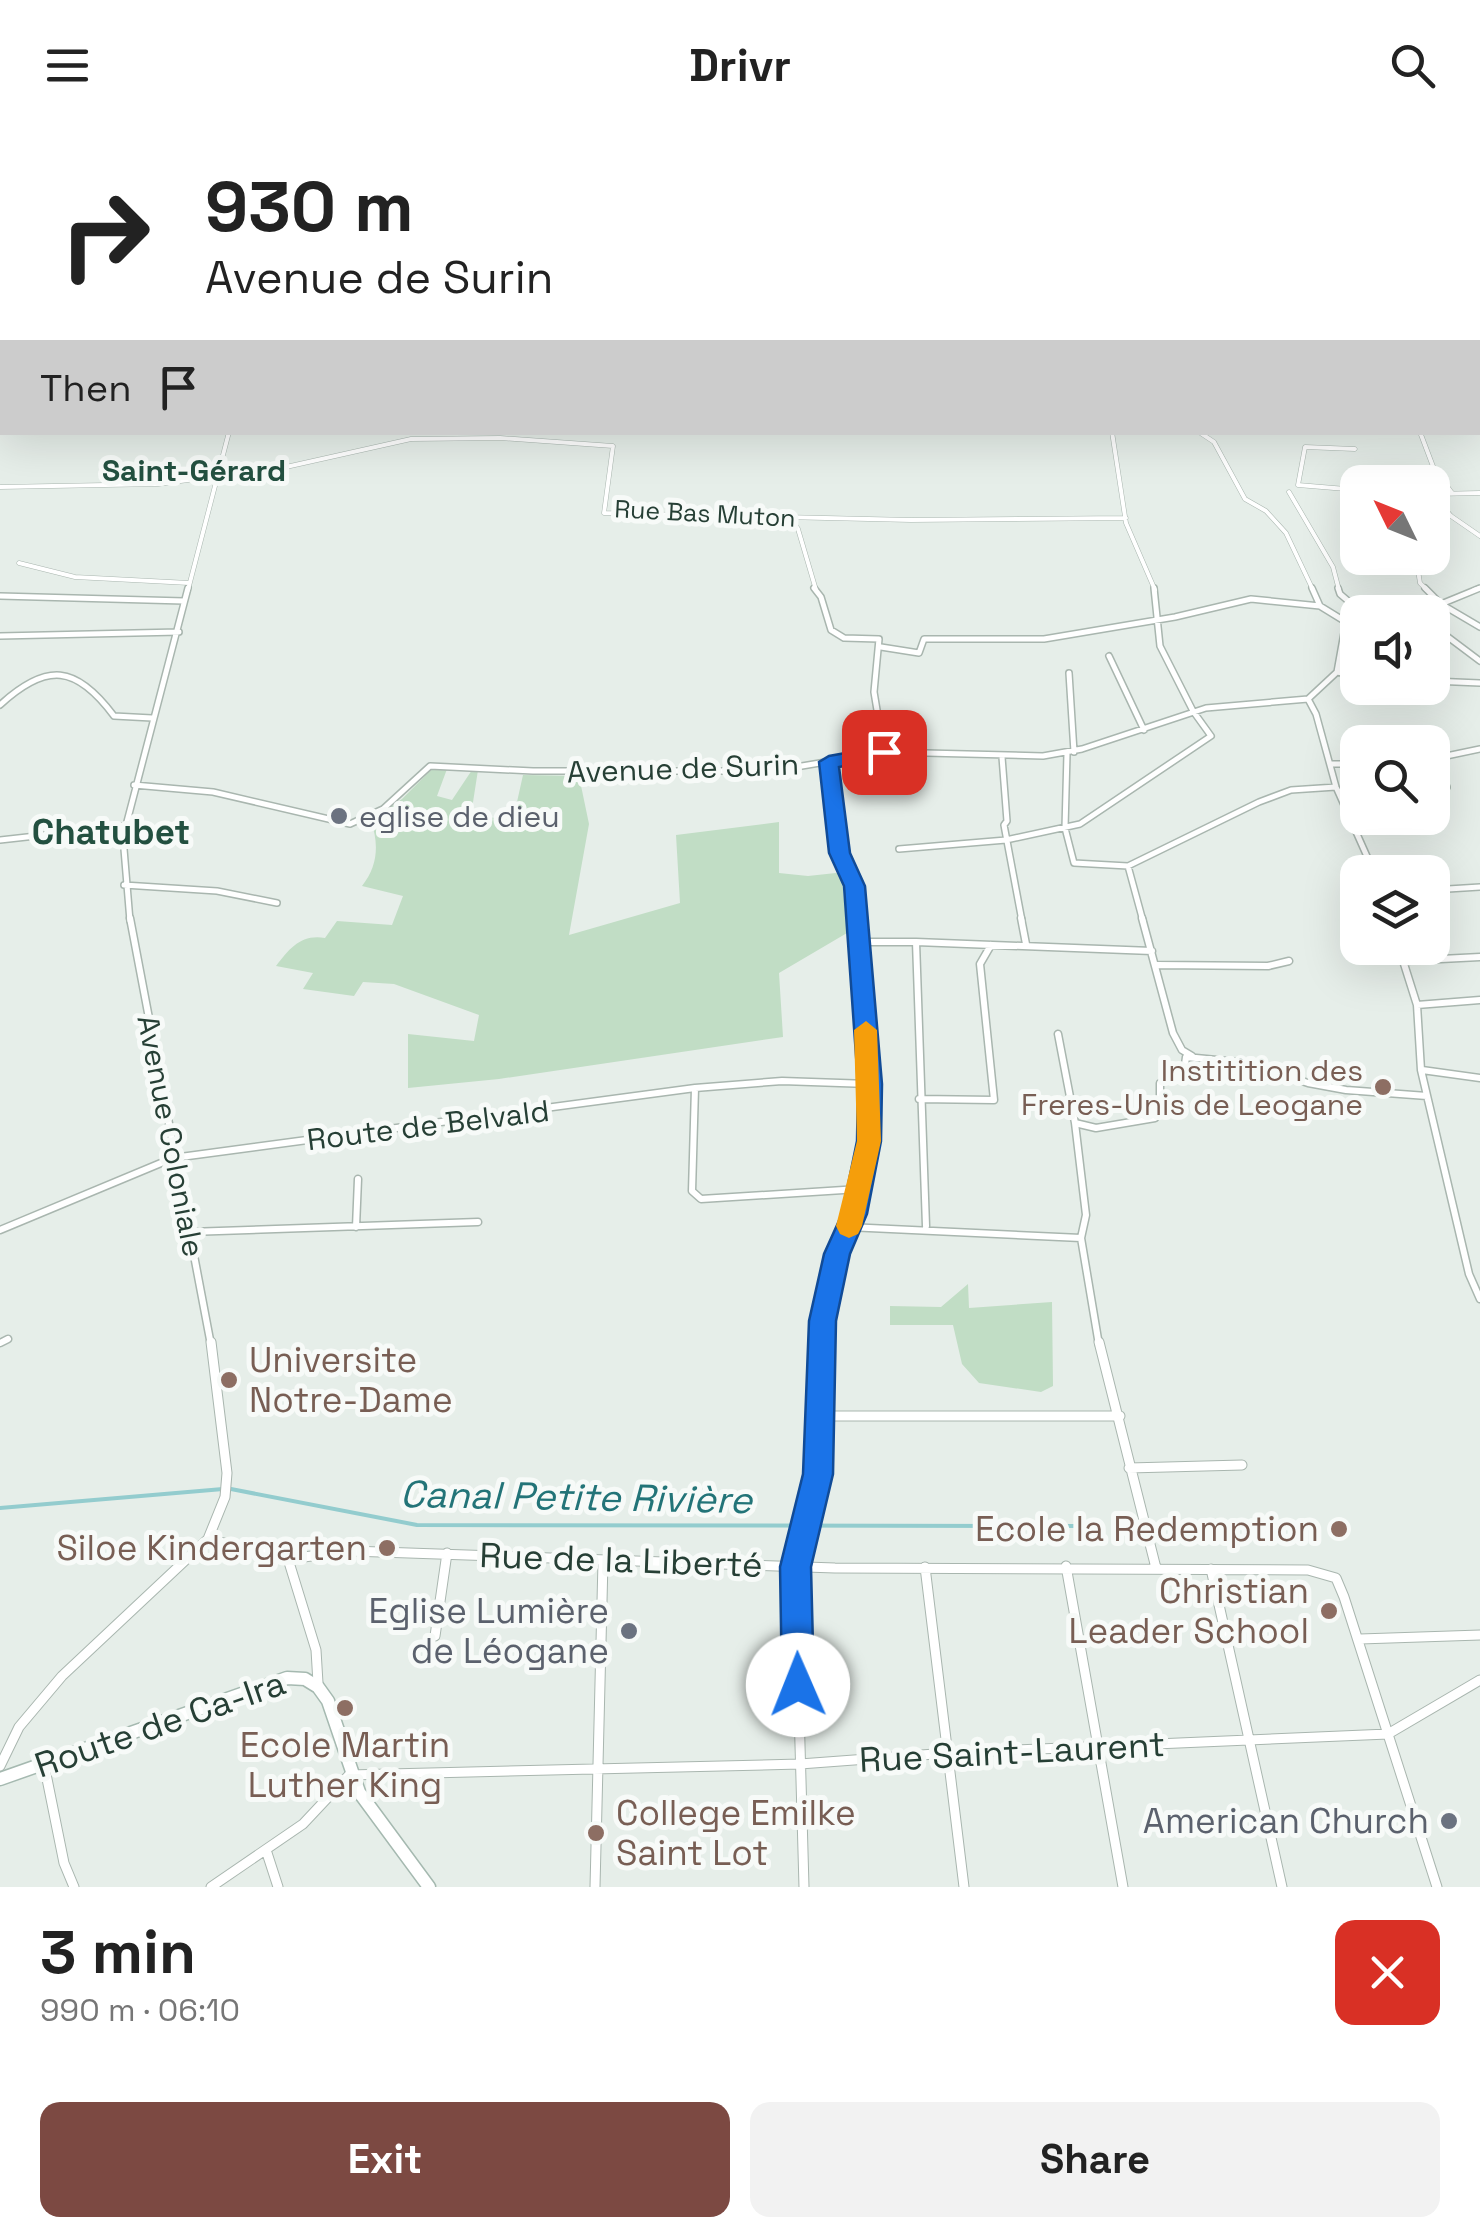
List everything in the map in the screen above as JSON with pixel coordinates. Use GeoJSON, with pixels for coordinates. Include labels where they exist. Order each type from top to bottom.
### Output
{"type":"FeatureCollection","features":[{"type":"Feature","properties":{"kind":"street","name":"Avenue Coloniale"},"geometry":{"type":"LineString","coordinates":[[0,1766],[19,1728],[62,1676],[208,1539],[226,1496],[218,1379],[124,885],[125,826],[134,786],[179,632],[188,583],[228,435]]}},
{"type":"Feature","properties":{"kind":"street"},"geometry":{"type":"LineString","coordinates":[[899,849],[1006,840],[1080,824],[1211,736],[1160,646],[1156,592],[1126,518],[1112,435]]}},
{"type":"Feature","properties":{"kind":"street"},"geometry":{"type":"LineString","coordinates":[[1204,435],[1214,442],[1245,499],[1266,511],[1286,533],[1320,606]]}},
{"type":"Feature","properties":{"kind":"street"},"geometry":{"type":"LineString","coordinates":[[1421,435],[1434,470],[1452,493],[1480,493]]}},
{"type":"Feature","properties":{"kind":"street","name":"Rue Bas Muton"},"geometry":{"type":"LineString","coordinates":[[0,487],[132,486],[286,466],[411,439],[530,439],[612,446],[604,513],[790,518],[1126,518]]}},
{"type":"Feature","properties":{"kind":"street"},"geometry":{"type":"LineString","coordinates":[[1340,488],[1298,485],[1305,447],[1355,449]]}},
{"type":"Feature","properties":{"kind":"street"},"geometry":{"type":"LineString","coordinates":[[1288,492],[1334,567],[1341,595]]}},
{"type":"Feature","properties":{"kind":"street"},"geometry":{"type":"LineString","coordinates":[[1450,515],[1480,536]]}},
{"type":"Feature","properties":{"kind":"street"},"geometry":{"type":"LineString","coordinates":[[790,518],[798,529],[812,587],[821,597],[831,630],[844,638],[874,636],[881,646],[911,654],[919,652],[924,639],[1044,638],[1251,599],[1320,606],[1340,618]]}},
{"type":"Feature","properties":{"kind":"street"},"geometry":{"type":"LineString","coordinates":[[19,563],[75,578],[188,583]]}},
{"type":"Feature","properties":{"kind":"street"},"geometry":{"type":"LineString","coordinates":[[1419,575],[1420,583],[1432,595]]}},
{"type":"Feature","properties":{"kind":"street"},"geometry":{"type":"LineString","coordinates":[[1450,600],[1480,588]]}},
{"type":"Feature","properties":{"kind":"street"},"geometry":{"type":"LineString","coordinates":[[0,596],[184,601]]}},
{"type":"Feature","properties":{"kind":"street"},"geometry":{"type":"LineString","coordinates":[[1450,609],[1480,627]]}},
{"type":"Feature","properties":{"kind":"street"},"geometry":{"type":"LineString","coordinates":[[0,636],[179,632]]}},
{"type":"Feature","properties":{"kind":"street"},"geometry":{"type":"LineString","coordinates":[[1450,639],[1480,661]]}},
{"type":"Feature","properties":{"kind":"street"},"geometry":{"type":"LineString","coordinates":[[881,646],[874,674],[884,752]]}},
{"type":"Feature","properties":{"kind":"street"},"geometry":{"type":"LineString","coordinates":[[1110,656],[1144,730]]}},
{"type":"Feature","properties":{"kind":"street"},"geometry":{"type":"LineString","coordinates":[[1340,664],[1308,699],[1338,789],[1367,855]]}},
{"type":"Feature","properties":{"kind":"street"},"geometry":{"type":"LineString","coordinates":[[1069,673],[1074,690],[1064,828],[1074,864],[1128,866],[1291,790],[1338,789]]}},
{"type":"Feature","properties":{"kind":"street"},"geometry":{"type":"LineString","coordinates":[[0,705],[23,684],[53,675],[90,687],[114,716],[152,718]]}},
{"type":"Feature","properties":{"kind":"street"},"geometry":{"type":"LineString","coordinates":[[1450,681],[1480,683]]}},
{"type":"Feature","properties":{"kind":"street","name":"Avenue de Surin"},"geometry":{"type":"LineString","coordinates":[[134,786],[213,792],[350,824],[384,809],[430,766],[533,772],[730,771],[829,762],[884,752],[1002,757],[1071,753],[1193,710],[1308,699]]}},
{"type":"Feature","properties":{"kind":"street"},"geometry":{"type":"LineString","coordinates":[[1450,756],[1480,750]]}},
{"type":"Feature","properties":{"kind":"street"},"geometry":{"type":"LineString","coordinates":[[1002,757],[1006,840],[1026,944]]}},
{"type":"Feature","properties":{"kind":"street"},"geometry":{"type":"LineString","coordinates":[[804,1887],[796,1567],[818,1474],[822,1321],[832,1270],[848,1227],[869,1141],[870,1084],[855,886],[840,853],[829,762]]}},
{"type":"Feature","properties":{"kind":"street"},"geometry":{"type":"LineString","coordinates":[[1330,764],[1340,764]]}},
{"type":"Feature","properties":{"kind":"street"},"geometry":{"type":"LineString","coordinates":[[0,840],[125,826]]}},
{"type":"Feature","properties":{"kind":"street"},"geometry":{"type":"LineString","coordinates":[[1128,866],[1173,1033],[1182,1050],[1195,1058]]}},
{"type":"Feature","properties":{"kind":"street"},"geometry":{"type":"LineString","coordinates":[[124,885],[217,890],[277,903]]}},
{"type":"Feature","properties":{"kind":"street"},"geometry":{"type":"LineString","coordinates":[[1450,889],[1480,887]]}},
{"type":"Feature","properties":{"kind":"street"},"geometry":{"type":"LineString","coordinates":[[859,942],[1026,944],[1129,953],[1152,951]]}},
{"type":"Feature","properties":{"kind":"street"},"geometry":{"type":"LineString","coordinates":[[916,942],[926,1226]]}},
{"type":"Feature","properties":{"kind":"street"},"geometry":{"type":"LineString","coordinates":[[919,1099],[994,1100],[980,964],[991,945]]}},
{"type":"Feature","properties":{"kind":"street"},"geometry":{"type":"LineString","coordinates":[[1450,959],[1480,957]]}},
{"type":"Feature","properties":{"kind":"street"},"geometry":{"type":"LineString","coordinates":[[1157,965],[1268,966],[1289,961]]}},
{"type":"Feature","properties":{"kind":"street"},"geometry":{"type":"LineString","coordinates":[[1403,965],[1417,1005],[1421,1070],[1470,1274],[1480,1299]]}},
{"type":"Feature","properties":{"kind":"street"},"geometry":{"type":"LineString","coordinates":[[1417,1005],[1480,1000]]}},
{"type":"Feature","properties":{"kind":"street"},"geometry":{"type":"LineString","coordinates":[[1058,1034],[1075,1123],[1086,1215],[1080,1238],[1102,1362],[1120,1416],[1156,1568]]}},
{"type":"Feature","properties":{"kind":"street"},"geometry":{"type":"LineString","coordinates":[[1075,1123],[1096,1128],[1154,1118],[1160,1110],[1160,1083],[1184,1072],[1186,1057],[1247,1063],[1308,1083],[1346,1090],[1428,1096]]}},
{"type":"Feature","properties":{"kind":"street"},"geometry":{"type":"LineString","coordinates":[[1421,1070],[1480,1078]]}},
{"type":"Feature","properties":{"kind":"street","name":"Route de Belvald"},"geometry":{"type":"LineString","coordinates":[[0,1230],[173,1158],[695,1088],[782,1081],[870,1084]]}},
{"type":"Feature","properties":{"kind":"street"},"geometry":{"type":"LineString","coordinates":[[695,1088],[692,1191],[700,1199],[859,1188]]}},
{"type":"Feature","properties":{"kind":"street"},"geometry":{"type":"LineString","coordinates":[[356,1227],[358,1179]]}},
{"type":"Feature","properties":{"kind":"street"},"geometry":{"type":"LineString","coordinates":[[190,1232],[478,1222]]}},
{"type":"Feature","properties":{"kind":"street"},"geometry":{"type":"LineString","coordinates":[[848,1227],[926,1226],[1080,1238]]}},
{"type":"Feature","properties":{"kind":"street"},"geometry":{"type":"LineString","coordinates":[[822,1416],[1120,1416]]}},
{"type":"Feature","properties":{"kind":"street"},"geometry":{"type":"LineString","coordinates":[[1130,1468],[1242,1465]]}},
{"type":"Feature","properties":{"kind":"street","name":"Rue de la Liberté"},"geometry":{"type":"LineString","coordinates":[[208,1539],[288,1559],[351,1552],[447,1553],[796,1567],[1308,1570],[1336,1578],[1360,1639]]}},
{"type":"Feature","properties":{"kind":"street"},"geometry":{"type":"LineString","coordinates":[[435,1636],[447,1553]]}},
{"type":"Feature","properties":{"kind":"street"},"geometry":{"type":"LineString","coordinates":[[288,1559],[316,1650],[318,1683],[332,1709],[349,1776],[368,1809],[429,1887]]}},
{"type":"Feature","properties":{"kind":"street"},"geometry":{"type":"LineString","coordinates":[[595,1887],[603,1562]]}},
{"type":"Feature","properties":{"kind":"street"},"geometry":{"type":"LineString","coordinates":[[1066,1566],[1123,1887]]}},
{"type":"Feature","properties":{"kind":"street"},"geometry":{"type":"LineString","coordinates":[[925,1567],[964,1887]]}},
{"type":"Feature","properties":{"kind":"street"},"geometry":{"type":"LineString","coordinates":[[1211,1569],[1282,1887]]}},
{"type":"Feature","properties":{"kind":"street"},"geometry":{"type":"LineString","coordinates":[[1437,1887],[1360,1639],[1392,1636],[1443,1641],[1480,1636]]}},
{"type":"Feature","properties":{"kind":"street","name":"Route de Ca-Ira"},"geometry":{"type":"LineString","coordinates":[[0,1779],[287,1678],[301,1676],[318,1683]]}},
{"type":"Feature","properties":{"kind":"street","name":"Rue Saint-Laurent"},"geometry":{"type":"LineString","coordinates":[[349,1776],[800,1764],[948,1753],[1388,1734],[1480,1680]]}},
{"type":"Feature","properties":{"kind":"street"},"geometry":{"type":"LineString","coordinates":[[44,1764],[64,1862],[74,1887]]}},
{"type":"Feature","properties":{"kind":"street"},"geometry":{"type":"LineString","coordinates":[[211,1887],[267,1853],[314,1814],[349,1776]]}},
{"type":"Feature","properties":{"kind":"street"},"geometry":{"type":"LineString","coordinates":[[267,1853],[278,1887]]}},
{"type":"Feature","properties":{"kind":"green space"},"geometry":{"type":"Polygon","coordinates":[[[432,769],[447,769],[437,796],[452,800],[472,770],[478,770],[471,815],[513,820],[523,775],[579,776],[589,824],[569,935],[680,903],[676,835],[779,822],[779,873],[808,876],[845,872],[848,877],[842,878],[847,933],[779,973],[783,1037],[499,1079],[408,1088],[408,1034],[474,1041],[479,1015],[394,984],[363,982],[354,996],[303,989],[313,973],[276,966],[303,940],[325,938],[337,921],[392,925],[403,896],[362,886],[376,855],[371,821],[402,799],[432,769]]]}},
{"type":"Feature","properties":{"kind":"green space"},"geometry":{"type":"Polygon","coordinates":[[[968,1284],[969,1308],[1052,1302],[1053,1386],[1041,1392],[979,1383],[962,1364],[953,1325],[890,1325],[890,1306],[941,1307],[968,1284]]]}},
{"type":"Feature","properties":{"kind":"waterway","name":"Canal Petite Rivière"},"geometry":{"type":"LineString","coordinates":[[0,1508],[223,1489]]}},
{"type":"Feature","properties":{"kind":"waterway","name":"Canal Petite Rivière"},"geometry":{"type":"LineString","coordinates":[[231,1489],[417,1525],[1096,1526]]}},
{"type":"Feature","properties":{"kind":"slow traffic"},"geometry":{"type":"LineString","coordinates":[[849,1226],[869,1141],[866,1030]]}},
{"type":"Feature","properties":{"kind":"place","name":"eglise de dieu"},"geometry":{"type":"Point","coordinates":[339,816]}},
{"type":"Feature","properties":{"kind":"place","name":"Institition des Freres-Unis de Leogane"},"geometry":{"type":"Point","coordinates":[1383,1087]}},
{"type":"Feature","properties":{"kind":"place","name":"Universite Notre-Dame"},"geometry":{"type":"Point","coordinates":[229,1380]}},
{"type":"Feature","properties":{"kind":"place","name":"Ecole la Redemption"},"geometry":{"type":"Point","coordinates":[1339,1529]}},
{"type":"Feature","properties":{"kind":"place","name":"Siloe Kindergarten"},"geometry":{"type":"Point","coordinates":[387,1548]}},
{"type":"Feature","properties":{"kind":"place","name":"Christian Leader School"},"geometry":{"type":"Point","coordinates":[1329,1611]}},
{"type":"Feature","properties":{"kind":"place","name":"Eglise Lumière de Léogane"},"geometry":{"type":"Point","coordinates":[629,1631]}},
{"type":"Feature","properties":{"kind":"place","name":"Ecole Martin Luther King"},"geometry":{"type":"Point","coordinates":[345,1708]}},
{"type":"Feature","properties":{"kind":"place","name":"American Church"},"geometry":{"type":"Point","coordinates":[1449,1821]}},
{"type":"Feature","properties":{"kind":"place","name":"College Emilke Saint Lot"},"geometry":{"type":"Point","coordinates":[596,1833]}},
{"type":"Feature","properties":{"kind":"district","name":"Saint-Gérard"},"geometry":{"type":"Point","coordinates":[194,470]}},
{"type":"Feature","properties":{"kind":"district","name":"Chatubet"},"geometry":{"type":"Point","coordinates":[111,832]}},
{"type":"Feature","properties":{"kind":"route"},"geometry":{"type":"LineString","coordinates":[[798,1685],[796,1567],[818,1474],[822,1321],[837,1254],[854,1214],[869,1141],[870,1084],[855,886],[836,835],[829,762],[884,752]]}}]}
